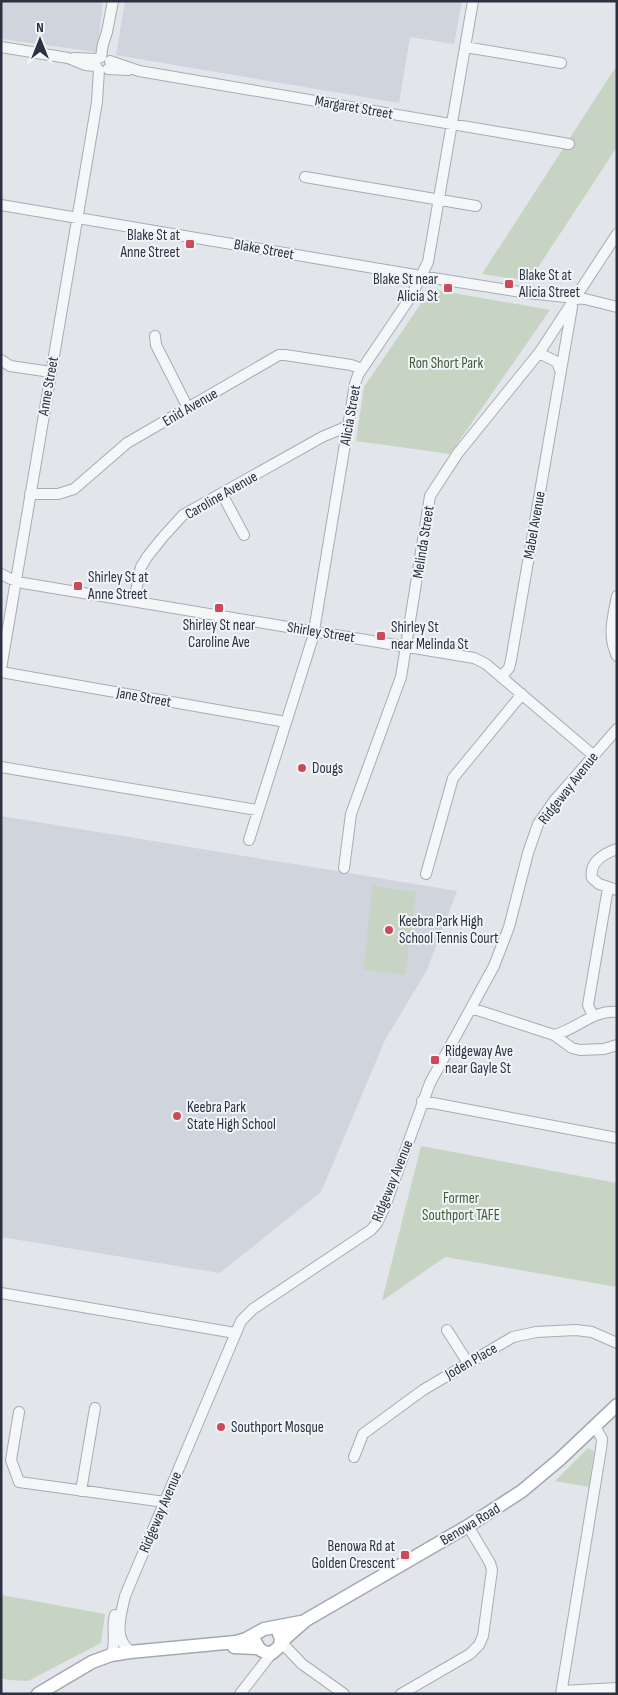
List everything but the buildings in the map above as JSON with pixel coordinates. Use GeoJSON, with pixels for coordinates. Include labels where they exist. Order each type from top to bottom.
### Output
{"type":"FeatureCollection","features":[{"type":"Feature","properties":{"kind":"main road","name":"Benowa Road"},"geometry":{"type":"LineString","coordinates":[[272,1648],[306,1620],[468,1526],[532,1484],[617,1405]]}},
{"type":"Feature","properties":{"kind":"main road","name":"Benowa Road"},"geometry":{"type":"LineString","coordinates":[[258,1633],[264,1628],[306,1620]]}},
{"type":"Feature","properties":{"kind":"main road"},"geometry":{"type":"LineString","coordinates":[[271,1628],[280,1634],[272,1648]]}},
{"type":"Feature","properties":{"kind":"main road"},"geometry":{"type":"LineString","coordinates":[[38,1694],[92,1662],[111,1656],[132,1652],[236,1642],[258,1633]]}},
{"type":"Feature","properties":{"kind":"main road"},"geometry":{"type":"LineString","coordinates":[[258,1633],[256,1641],[272,1648]]}},
{"type":"Feature","properties":{"kind":"main road"},"geometry":{"type":"LineString","coordinates":[[55,1694],[91,1670],[108,1662],[122,1659],[235,1647],[272,1648]]}},
{"type":"Feature","properties":{"kind":"street","name":"Anne Street"},"geometry":{"type":"LineString","coordinates":[[1,671],[97,102],[112,1]]}},
{"type":"Feature","properties":{"kind":"street","name":"Alicia Street"},"geometry":{"type":"LineString","coordinates":[[249,840],[314,630],[355,384],[362,369],[410,298],[428,262],[473,1]]}},
{"type":"Feature","properties":{"kind":"street","name":"Margaret Street"},"geometry":{"type":"LineString","coordinates":[[1,47],[68,58],[85,64],[103,64],[569,144]]}},
{"type":"Feature","properties":{"kind":"street"},"geometry":{"type":"LineString","coordinates":[[466,47],[561,63]]}},
{"type":"Feature","properties":{"kind":"street"},"geometry":{"type":"LineString","coordinates":[[305,177],[476,206]]}},
{"type":"Feature","properties":{"kind":"street","name":"Blake Street"},"geometry":{"type":"LineString","coordinates":[[1,205],[617,308]]}},
{"type":"Feature","properties":{"kind":"street","name":"Melinda Street"},"geometry":{"type":"LineString","coordinates":[[344,868],[350,814],[397,691],[407,646],[430,496],[458,454],[538,353],[617,234]]}},
{"type":"Feature","properties":{"kind":"street","name":"Mabel Avenue"},"geometry":{"type":"LineString","coordinates":[[501,677],[509,668],[511,660],[560,370],[565,358],[573,302]]}},
{"type":"Feature","properties":{"kind":"street"},"geometry":{"type":"LineString","coordinates":[[155,336],[156,345],[188,408]]}},
{"type":"Feature","properties":{"kind":"street"},"geometry":{"type":"LineString","coordinates":[[538,353],[557,362],[560,370]]}},
{"type":"Feature","properties":{"kind":"street","name":"Enid Avenue"},"geometry":{"type":"LineString","coordinates":[[30,494],[58,494],[74,490],[127,443],[279,355],[351,365],[362,369]]}},
{"type":"Feature","properties":{"kind":"street"},"geometry":{"type":"LineString","coordinates":[[1,360],[10,366],[51,372]]}},
{"type":"Feature","properties":{"kind":"street","name":"Caroline Avenue"},"geometry":{"type":"LineString","coordinates":[[134,600],[141,567],[163,536],[183,515],[322,437],[348,426]]}},
{"type":"Feature","properties":{"kind":"street"},"geometry":{"type":"LineString","coordinates":[[222,494],[244,535]]}},
{"type":"Feature","properties":{"kind":"street","name":"Shirley Street"},"geometry":{"type":"LineString","coordinates":[[1,574],[15,581],[474,658],[486,664],[593,755]]}},
{"type":"Feature","properties":{"kind":"street"},"geometry":{"type":"LineString","coordinates":[[617,596],[611,631],[613,646],[617,656]]}},
{"type":"Feature","properties":{"kind":"street","name":"Jane Street"},"geometry":{"type":"LineString","coordinates":[[1,671],[286,722]]}},
{"type":"Feature","properties":{"kind":"street"},"geometry":{"type":"LineString","coordinates":[[426,874],[453,778],[522,694]]}},
{"type":"Feature","properties":{"kind":"street","name":"Ridgeway Avenue"},"geometry":{"type":"LineString","coordinates":[[111,1656],[113,1651],[114,1618],[241,1321],[253,1309],[370,1230],[377,1223],[384,1209],[430,1083],[502,948],[538,824],[554,801],[617,729]]}},
{"type":"Feature","properties":{"kind":"street"},"geometry":{"type":"LineString","coordinates":[[1,767],[257,810]]}},
{"type":"Feature","properties":{"kind":"street"},"geometry":{"type":"LineString","coordinates":[[593,1016],[588,1005],[613,889],[599,884],[592,878],[592,870],[593,865],[601,857],[617,849]]}},
{"type":"Feature","properties":{"kind":"street"},"geometry":{"type":"LineString","coordinates":[[554,1036],[571,1030],[593,1016],[614,1012],[617,1001]]}},
{"type":"Feature","properties":{"kind":"street"},"geometry":{"type":"LineString","coordinates":[[471,1008],[554,1036],[572,1048],[580,1050],[604,1049],[617,1045]]}},
{"type":"Feature","properties":{"kind":"street"},"geometry":{"type":"LineString","coordinates":[[422,1101],[617,1138]]}},
{"type":"Feature","properties":{"kind":"street"},"geometry":{"type":"LineString","coordinates":[[1,1293],[235,1334]]}},
{"type":"Feature","properties":{"kind":"street"},"geometry":{"type":"LineString","coordinates":[[447,1330],[468,1363]]}},
{"type":"Feature","properties":{"kind":"street","name":"Joden Place"},"geometry":{"type":"LineString","coordinates":[[354,1457],[363,1434],[423,1390],[513,1337],[524,1333],[576,1330],[592,1332],[617,1343]]}},
{"type":"Feature","properties":{"kind":"street"},"geometry":{"type":"LineString","coordinates":[[81,1491],[95,1408]]}},
{"type":"Feature","properties":{"kind":"street"},"geometry":{"type":"LineString","coordinates":[[18,1412],[11,1460],[19,1482],[165,1502]]}},
{"type":"Feature","properties":{"kind":"street"},"geometry":{"type":"LineString","coordinates":[[595,1426],[602,1439],[601,1449],[561,1693],[617,1688]]}},
{"type":"Feature","properties":{"kind":"street"},"geometry":{"type":"LineString","coordinates":[[401,1694],[470,1654],[479,1645],[483,1636],[492,1570],[490,1563],[468,1526]]}},
{"type":"Feature","properties":{"kind":"street","name":"Ridgeway Avenue"},"geometry":{"type":"LineString","coordinates":[[125,1596],[120,1617],[120,1636],[122,1644],[132,1652]]}},
{"type":"Feature","properties":{"kind":"street"},"geometry":{"type":"LineString","coordinates":[[240,1694],[272,1648],[302,1664],[344,1694]]}},
{"type":"Feature","properties":{"kind":"shaded area"},"geometry":{"type":"Polygon","coordinates":[[[6,1],[103,1],[97,52],[1,39],[1,3],[6,1]]]}},
{"type":"Feature","properties":{"kind":"shaded area"},"geometry":{"type":"Polygon","coordinates":[[[125,1],[462,1],[454,44],[410,37],[399,103],[116,55],[125,1]]]}},
{"type":"Feature","properties":{"kind":"shaded area","name":"Keebra Park State High School"},"geometry":{"type":"Polygon","coordinates":[[[1,816],[457,891],[427,970],[385,1040],[321,1192],[220,1273],[1,1237],[1,816]]]}},
{"type":"Feature","properties":{"kind":"green space"},"geometry":{"type":"Polygon","coordinates":[[[617,65],[617,147],[529,281],[482,274],[617,65]]]}},
{"type":"Feature","properties":{"kind":"green space","name":"Ron Short Park"},"geometry":{"type":"Polygon","coordinates":[[[431,289],[550,310],[450,454],[356,441],[364,387],[431,289]]]}},
{"type":"Feature","properties":{"kind":"green space","name":"Keebra Park High School Tennis Court"},"geometry":{"type":"Polygon","coordinates":[[[373,886],[416,892],[405,975],[363,969],[373,886]]]}},
{"type":"Feature","properties":{"kind":"green space","name":"Former Southport TAFE"},"geometry":{"type":"Polygon","coordinates":[[[421,1146],[617,1183],[617,1287],[445,1257],[382,1301],[421,1146]]]}},
{"type":"Feature","properties":{"kind":"green space"},"geometry":{"type":"Polygon","coordinates":[[[588,1448],[594,1451],[589,1487],[555,1481],[588,1448]]]}},
{"type":"Feature","properties":{"kind":"green space"},"geometry":{"type":"Polygon","coordinates":[[[1,1595],[105,1614],[101,1643],[28,1681],[1,1678],[1,1595]]]}},
{"type":"Feature","properties":{"kind":"place","name":"Blake St at Anne Street"},"geometry":{"type":"Point","coordinates":[190,244]}},
{"type":"Feature","properties":{"kind":"place","name":"Blake St at Alicia Street"},"geometry":{"type":"Point","coordinates":[509,284]}},
{"type":"Feature","properties":{"kind":"place","name":"Blake St near Alicia St"},"geometry":{"type":"Point","coordinates":[448,288]}},
{"type":"Feature","properties":{"kind":"place","name":"Shirley St at Anne Street"},"geometry":{"type":"Point","coordinates":[78,586]}},
{"type":"Feature","properties":{"kind":"place","name":"Shirley St near Caroline Ave"},"geometry":{"type":"Point","coordinates":[219,608]}},
{"type":"Feature","properties":{"kind":"place","name":"Shirley St near Melinda St"},"geometry":{"type":"Point","coordinates":[381,636]}},
{"type":"Feature","properties":{"kind":"place","name":"Dougs"},"geometry":{"type":"Point","coordinates":[302,768]}},
{"type":"Feature","properties":{"kind":"place","name":"Keebra Park High School Tennis Court"},"geometry":{"type":"Point","coordinates":[389,930]}},
{"type":"Feature","properties":{"kind":"place","name":"Ridgeway Ave near Gayle St"},"geometry":{"type":"Point","coordinates":[435,1060]}},
{"type":"Feature","properties":{"kind":"place","name":"Keebra Park State High School"},"geometry":{"type":"Point","coordinates":[177,1116]}},
{"type":"Feature","properties":{"kind":"place","name":"Southport Mosque"},"geometry":{"type":"Point","coordinates":[221,1427]}},
{"type":"Feature","properties":{"kind":"place","name":"Benowa Rd at Golden Crescent"},"geometry":{"type":"Point","coordinates":[405,1555]}}]}
